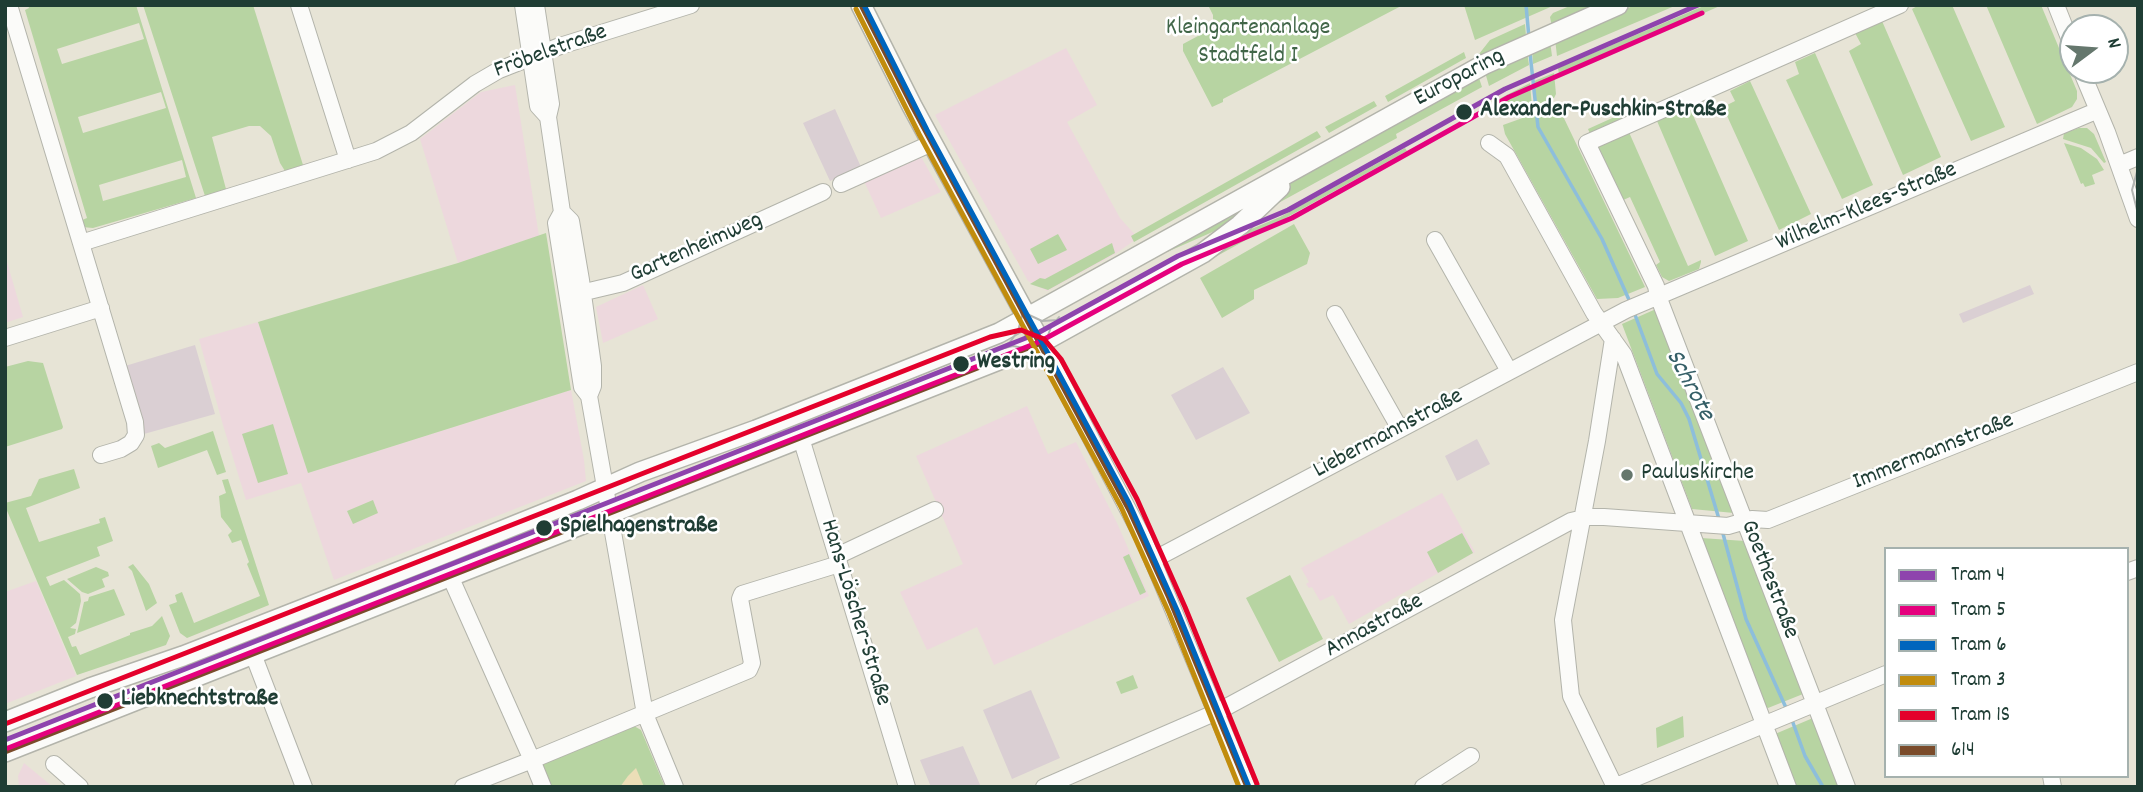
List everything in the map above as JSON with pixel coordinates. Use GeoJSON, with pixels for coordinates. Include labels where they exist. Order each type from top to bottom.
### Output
{"type":"FeatureCollection","features":[{"type":"Feature","properties":{"kind":"main road"},"geometry":{"type":"LineString","coordinates":[[5,752],[1041,343],[932,143],[861,5]]}},
{"type":"Feature","properties":{"kind":"main road","name":"Europaring"},"geometry":{"type":"LineString","coordinates":[[1027,318],[1520,47],[1618,5]]}},
{"type":"Feature","properties":{"kind":"main road","name":"Europaring"},"geometry":{"type":"LineString","coordinates":[[1041,343],[1203,254],[1240,225],[1308,163]]}},
{"type":"Feature","properties":{"kind":"main road"},"geometry":{"type":"LineString","coordinates":[[5,722],[424,562],[605,487],[999,333],[1027,318]]}},
{"type":"Feature","properties":{"kind":"street"},"geometry":{"type":"LineString","coordinates":[[9,5],[136,429],[135,437],[129,445],[102,455]]}},
{"type":"Feature","properties":{"kind":"street"},"geometry":{"type":"LineString","coordinates":[[299,5],[348,160]]}},
{"type":"Feature","properties":{"kind":"street"},"geometry":{"type":"LineString","coordinates":[[523,5],[551,104],[548,117],[562,212],[556,223],[575,295],[582,387],[589,396],[645,714],[675,787]]}},
{"type":"Feature","properties":{"kind":"street"},"geometry":{"type":"LineString","coordinates":[[536,5],[537,55]]}},
{"type":"Feature","properties":{"kind":"street","name":"Fröbelstraße"},"geometry":{"type":"LineString","coordinates":[[81,243],[376,151],[403,138],[483,79],[537,55],[691,5]]}},
{"type":"Feature","properties":{"kind":"street","name":"Goethestraße"},"geometry":{"type":"LineString","coordinates":[[1847,787],[1656,286],[1587,143],[1900,5]]}},
{"type":"Feature","properties":{"kind":"street"},"geometry":{"type":"LineString","coordinates":[[2086,84],[2138,219]]}},
{"type":"Feature","properties":{"kind":"street","name":"Wilhelm-Klees-Straße"},"geometry":{"type":"LineString","coordinates":[[1632,307],[2096,111]]}},
{"type":"Feature","properties":{"kind":"street"},"geometry":{"type":"LineString","coordinates":[[841,184],[932,143]]}},
{"type":"Feature","properties":{"kind":"street"},"geometry":{"type":"LineString","coordinates":[[1489,143],[1507,156],[1601,322],[1624,355],[1787,787]]}},
{"type":"Feature","properties":{"kind":"street"},"geometry":{"type":"LineString","coordinates":[[2119,165],[2138,157]]}},
{"type":"Feature","properties":{"kind":"street","name":"Gartenheimweg"},"geometry":{"type":"LineString","coordinates":[[575,295],[623,283],[823,192]]}},
{"type":"Feature","properties":{"kind":"street"},"geometry":{"type":"LineString","coordinates":[[1435,240],[1509,371]]}},
{"type":"Feature","properties":{"kind":"street","name":"Liebermannstraße"},"geometry":{"type":"LineString","coordinates":[[1153,560],[1632,307]]}},
{"type":"Feature","properties":{"kind":"street"},"geometry":{"type":"LineString","coordinates":[[5,338],[101,308]]}},
{"type":"Feature","properties":{"kind":"street"},"geometry":{"type":"LineString","coordinates":[[1335,314],[1400,429]]}},
{"type":"Feature","properties":{"kind":"street"},"geometry":{"type":"LineString","coordinates":[[1613,339],[1563,621],[1572,700],[1614,787],[1884,675]]}},
{"type":"Feature","properties":{"kind":"street"},"geometry":{"type":"LineString","coordinates":[[1041,343],[1153,560],[1247,787]]}},
{"type":"Feature","properties":{"kind":"street","name":"Immermannstraße"},"geometry":{"type":"LineString","coordinates":[[1721,526],[1770,519],[2138,372]]}},
{"type":"Feature","properties":{"kind":"street","name":"Hans-Löscher-Straße"},"geometry":{"type":"LineString","coordinates":[[801,438],[907,787]]}},
{"type":"Feature","properties":{"kind":"street"},"geometry":{"type":"LineString","coordinates":[[463,787],[749,670],[752,663],[740,598],[742,594],[838,560],[935,510]]}},
{"type":"Feature","properties":{"kind":"street","name":"Annastraße"},"geometry":{"type":"LineString","coordinates":[[1044,787],[1217,712],[1553,530],[1583,518],[1604,517],[1721,526]]}},
{"type":"Feature","properties":{"kind":"street"},"geometry":{"type":"LineString","coordinates":[[450,576],[543,787]]}},
{"type":"Feature","properties":{"kind":"street"},"geometry":{"type":"LineString","coordinates":[[253,654],[304,787]]}},
{"type":"Feature","properties":{"kind":"street"},"geometry":{"type":"LineString","coordinates":[[1431,785],[1471,755]]}},
{"type":"Feature","properties":{"kind":"street"},"geometry":{"type":"LineString","coordinates":[[54,764],[80,787]]}},
{"type":"Feature","properties":{"kind":"shaded area"},"geometry":{"type":"Polygon","coordinates":[[[1066,48],[1097,105],[1067,122],[1120,218],[1138,238],[1115,254],[1047,291],[1028,281],[935,115],[1066,48]]]}},
{"type":"Feature","properties":{"kind":"shaded area"},"geometry":{"type":"Polygon","coordinates":[[[515,85],[539,236],[458,263],[420,139],[481,92],[515,85]]]}},
{"type":"Feature","properties":{"kind":"shaded area"},"geometry":{"type":"Polygon","coordinates":[[[835,109],[861,167],[830,181],[803,123],[835,109]]]}},
{"type":"Feature","properties":{"kind":"shaded area"},"geometry":{"type":"Polygon","coordinates":[[[920,155],[941,192],[881,218],[864,181],[920,155]]]}},
{"type":"Feature","properties":{"kind":"shaded area"},"geometry":{"type":"Polygon","coordinates":[[[5,255],[23,317],[5,323],[5,255]]]}},
{"type":"Feature","properties":{"kind":"shaded area"},"geometry":{"type":"Polygon","coordinates":[[[643,285],[658,319],[603,343],[596,307],[643,285]]]}},
{"type":"Feature","properties":{"kind":"shaded area"},"geometry":{"type":"Polygon","coordinates":[[[2030,285],[2034,294],[1963,323],[1959,314],[2030,285]]]}},
{"type":"Feature","properties":{"kind":"shaded area"},"geometry":{"type":"Polygon","coordinates":[[[258,322],[308,473],[571,390],[586,481],[334,580],[301,483],[246,500],[223,425],[199,339],[258,322]]]}},
{"type":"Feature","properties":{"kind":"shaded area"},"geometry":{"type":"Polygon","coordinates":[[[195,345],[215,414],[144,434],[125,366],[195,345]]]}},
{"type":"Feature","properties":{"kind":"shaded area"},"geometry":{"type":"Polygon","coordinates":[[[1223,367],[1250,413],[1196,440],[1171,395],[1223,367]]]}},
{"type":"Feature","properties":{"kind":"shaded area"},"geometry":{"type":"Polygon","coordinates":[[[1027,406],[1048,454],[1076,442],[1117,523],[1149,596],[994,665],[977,627],[927,650],[900,592],[963,564],[916,456],[1027,406]]]}},
{"type":"Feature","properties":{"kind":"shaded area"},"geometry":{"type":"Polygon","coordinates":[[[1477,439],[1490,464],[1457,481],[1445,456],[1477,439]]]}},
{"type":"Feature","properties":{"kind":"shaded area"},"geometry":{"type":"Polygon","coordinates":[[[1442,493],[1475,552],[1349,624],[1333,595],[1320,601],[1312,587],[1309,588],[1306,584],[1309,582],[1301,568],[1442,493]]]}},
{"type":"Feature","properties":{"kind":"shaded area"},"geometry":{"type":"Polygon","coordinates":[[[36,581],[76,676],[5,704],[5,592],[36,581]]]}},
{"type":"Feature","properties":{"kind":"shaded area"},"geometry":{"type":"Polygon","coordinates":[[[1031,690],[1060,758],[1012,779],[983,710],[1031,690]]]}},
{"type":"Feature","properties":{"kind":"shaded area"},"geometry":{"type":"Polygon","coordinates":[[[963,746],[981,787],[931,787],[920,760],[963,746]]]}},
{"type":"Feature","properties":{"kind":"shaded area"},"geometry":{"type":"Polygon","coordinates":[[[24,763],[53,787],[19,787],[18,776],[24,763]]]}},
{"type":"Feature","properties":{"kind":"green space"},"geometry":{"type":"Polygon","coordinates":[[[28,5],[136,5],[196,198],[93,228],[82,227],[80,221],[87,218],[25,10],[29,8],[28,5]],[[139,23],[57,49],[62,64],[144,39],[139,23]],[[161,92],[78,117],[83,133],[166,108],[161,92]],[[182,160],[99,185],[103,201],[186,177],[182,160]]]}},
{"type":"Feature","properties":{"kind":"green space"},"geometry":{"type":"Polygon","coordinates":[[[143,5],[253,5],[303,165],[285,171],[271,136],[260,126],[249,126],[212,137],[226,189],[205,196],[143,5]]]}},
{"type":"Feature","properties":{"kind":"green space","name":"Kleingartenanlage Stadtfeld I"},"geometry":{"type":"Polygon","coordinates":[[[1208,5],[1403,5],[1212,107],[1183,51],[1183,44],[1213,28],[1213,15],[1208,5]]]}},
{"type":"Feature","properties":{"kind":"green space"},"geometry":{"type":"Polygon","coordinates":[[[1464,5],[1555,5],[1475,40],[1464,5]]]}},
{"type":"Feature","properties":{"kind":"green space"},"geometry":{"type":"Polygon","coordinates":[[[1572,5],[1603,5],[1552,27],[1550,17],[1553,13],[1572,5]]]}},
{"type":"Feature","properties":{"kind":"green space"},"geometry":{"type":"Polygon","coordinates":[[[1635,5],[1677,5],[1557,56],[1555,39],[1635,5]]]}},
{"type":"Feature","properties":{"kind":"green space"},"geometry":{"type":"Polygon","coordinates":[[[1706,5],[1722,5],[1573,71],[1559,74],[1558,68],[1706,5]]]}},
{"type":"Feature","properties":{"kind":"green space"},"geometry":{"type":"Polygon","coordinates":[[[1919,5],[1952,5],[2005,127],[1971,141],[1912,9],[1919,5]]]}},
{"type":"Feature","properties":{"kind":"green space"},"geometry":{"type":"Polygon","coordinates":[[[1986,5],[2041,5],[2059,48],[2059,84],[2074,84],[2077,99],[2072,107],[2037,124],[1986,5]]]}},
{"type":"Feature","properties":{"kind":"green space"},"geometry":{"type":"Polygon","coordinates":[[[1882,21],[1941,157],[1903,175],[1849,51],[1861,44],[1855,33],[1882,21]]]}},
{"type":"Feature","properties":{"kind":"green space"},"geometry":{"type":"Polygon","coordinates":[[[1525,24],[1526,36],[1481,60],[1479,54],[1490,40],[1525,24]]]}},
{"type":"Feature","properties":{"kind":"green space"},"geometry":{"type":"Polygon","coordinates":[[[1550,41],[1552,56],[1533,64],[1532,49],[1550,41]]]}},
{"type":"Feature","properties":{"kind":"green space"},"geometry":{"type":"Polygon","coordinates":[[[1527,51],[1529,65],[1489,86],[1485,72],[1527,51]]]}},
{"type":"Feature","properties":{"kind":"green space"},"geometry":{"type":"Polygon","coordinates":[[[1464,52],[1466,58],[1388,102],[1385,96],[1464,52]]]}},
{"type":"Feature","properties":{"kind":"green space"},"geometry":{"type":"Polygon","coordinates":[[[1815,53],[1873,185],[1842,199],[1786,80],[1799,74],[1795,62],[1815,53]]]}},
{"type":"Feature","properties":{"kind":"green space"},"geometry":{"type":"Polygon","coordinates":[[[1554,73],[1554,98],[1536,105],[1534,81],[1554,73]]]}},
{"type":"Feature","properties":{"kind":"green space"},"geometry":{"type":"Polygon","coordinates":[[[1478,75],[1482,87],[1396,134],[1397,138],[1262,212],[1298,176],[1478,75]]]}},
{"type":"Feature","properties":{"kind":"green space"},"geometry":{"type":"Polygon","coordinates":[[[1750,81],[1811,214],[1779,230],[1723,107],[1735,101],[1730,91],[1750,81]]]}},
{"type":"Feature","properties":{"kind":"green space"},"geometry":{"type":"Polygon","coordinates":[[[1530,83],[1532,107],[1500,117],[1495,101],[1530,83]]]}},
{"type":"Feature","properties":{"kind":"green space"},"geometry":{"type":"Polygon","coordinates":[[[1374,101],[1377,106],[1329,133],[1325,127],[1374,101]]]}},
{"type":"Feature","properties":{"kind":"green space"},"geometry":{"type":"Polygon","coordinates":[[[1641,105],[1645,112],[1591,136],[1588,129],[1641,105]]]}},
{"type":"Feature","properties":{"kind":"green space"},"geometry":{"type":"Polygon","coordinates":[[[1556,106],[1645,287],[1618,298],[1597,299],[1505,134],[1503,125],[1556,106]]]}},
{"type":"Feature","properties":{"kind":"green space"},"geometry":{"type":"Polygon","coordinates":[[[1689,106],[1748,241],[1715,256],[1657,121],[1689,106]]]}},
{"type":"Feature","properties":{"kind":"green space"},"geometry":{"type":"Polygon","coordinates":[[[2087,128],[2094,134],[2106,162],[2091,148],[2063,139],[2064,133],[2087,128]]]}},
{"type":"Feature","properties":{"kind":"green space"},"geometry":{"type":"Polygon","coordinates":[[[1628,130],[1688,266],[1701,260],[1699,269],[1669,281],[1662,277],[1656,265],[1660,262],[1630,197],[1621,201],[1594,146],[1628,130]]]}},
{"type":"Feature","properties":{"kind":"green space"},"geometry":{"type":"Polygon","coordinates":[[[1317,131],[1321,137],[1134,242],[1131,236],[1317,131]]]}},
{"type":"Feature","properties":{"kind":"green space"},"geometry":{"type":"Polygon","coordinates":[[[2064,143],[2081,148],[2097,159],[2104,170],[2092,175],[2095,184],[2085,187],[2081,184],[2064,143]]]}},
{"type":"Feature","properties":{"kind":"green space"},"geometry":{"type":"Polygon","coordinates":[[[1405,148],[1407,151],[1141,298],[1237,235],[1280,217],[1405,148]]]}},
{"type":"Feature","properties":{"kind":"green space"},"geometry":{"type":"Polygon","coordinates":[[[1259,197],[1233,223],[1167,252],[1165,249],[1259,197]]]}},
{"type":"Feature","properties":{"kind":"green space"},"geometry":{"type":"Polygon","coordinates":[[[1294,224],[1310,253],[1307,264],[1254,290],[1254,299],[1222,318],[1200,278],[1294,224]]]}},
{"type":"Feature","properties":{"kind":"green space"},"geometry":{"type":"Polygon","coordinates":[[[546,233],[571,390],[308,473],[258,322],[458,263],[546,233]]]}},
{"type":"Feature","properties":{"kind":"green space"},"geometry":{"type":"Polygon","coordinates":[[[1058,234],[1067,250],[1038,264],[1030,249],[1058,234]]]}},
{"type":"Feature","properties":{"kind":"green space"},"geometry":{"type":"Polygon","coordinates":[[[1112,243],[1115,253],[1048,290],[1030,284],[1040,278],[1045,279],[1112,243]]]}},
{"type":"Feature","properties":{"kind":"green space"},"geometry":{"type":"Polygon","coordinates":[[[1656,309],[1734,513],[1692,509],[1622,324],[1656,309]]]}},
{"type":"Feature","properties":{"kind":"green space"},"geometry":{"type":"Polygon","coordinates":[[[28,361],[43,363],[63,427],[5,447],[5,367],[28,361]]]}},
{"type":"Feature","properties":{"kind":"green space"},"geometry":{"type":"Polygon","coordinates":[[[273,424],[288,474],[258,483],[242,434],[273,424]]]}},
{"type":"Feature","properties":{"kind":"green space"},"geometry":{"type":"Polygon","coordinates":[[[213,431],[226,472],[217,475],[207,450],[158,468],[151,446],[159,443],[165,448],[213,431]]]}},
{"type":"Feature","properties":{"kind":"green space"},"geometry":{"type":"Polygon","coordinates":[[[74,469],[80,488],[26,508],[39,542],[100,523],[99,519],[105,517],[113,541],[97,547],[100,556],[46,577],[50,586],[64,580],[80,594],[76,623],[70,628],[76,629],[75,634],[68,637],[72,647],[76,646],[80,655],[152,626],[162,616],[170,636],[166,645],[77,675],[5,506],[5,503],[31,496],[39,479],[74,469]]]}},
{"type":"Feature","properties":{"kind":"green space"},"geometry":{"type":"Polygon","coordinates":[[[228,479],[269,605],[187,638],[180,633],[169,605],[177,602],[175,595],[182,592],[194,623],[260,596],[241,540],[232,543],[228,535],[232,531],[221,517],[219,496],[226,493],[222,480],[228,479]]]}},
{"type":"Feature","properties":{"kind":"green space"},"geometry":{"type":"Polygon","coordinates":[[[373,500],[378,513],[353,524],[347,511],[373,500]]]}},
{"type":"Feature","properties":{"kind":"green space"},"geometry":{"type":"Polygon","coordinates":[[[1462,533],[1473,553],[1438,573],[1427,552],[1462,533]]]}},
{"type":"Feature","properties":{"kind":"green space"},"geometry":{"type":"Polygon","coordinates":[[[1701,538],[1745,541],[1803,694],[1766,707],[1701,538]]]}},
{"type":"Feature","properties":{"kind":"green space"},"geometry":{"type":"Polygon","coordinates":[[[1129,554],[1146,592],[1140,595],[1123,557],[1129,554]]]}},
{"type":"Feature","properties":{"kind":"green space"},"geometry":{"type":"Polygon","coordinates":[[[133,564],[149,584],[157,603],[146,611],[132,571],[128,567],[133,564]]]}},
{"type":"Feature","properties":{"kind":"green space"},"geometry":{"type":"Polygon","coordinates":[[[96,567],[108,572],[109,576],[102,579],[105,587],[88,594],[67,579],[96,567]]]}},
{"type":"Feature","properties":{"kind":"green space"},"geometry":{"type":"Polygon","coordinates":[[[1290,575],[1323,639],[1279,662],[1246,598],[1290,575]]]}},
{"type":"Feature","properties":{"kind":"green space"},"geometry":{"type":"Polygon","coordinates":[[[114,589],[125,615],[77,633],[84,602],[88,601],[89,597],[114,589]]]}},
{"type":"Feature","properties":{"kind":"green space"},"geometry":{"type":"Polygon","coordinates":[[[1133,675],[1138,688],[1121,694],[1116,682],[1133,675]]]}},
{"type":"Feature","properties":{"kind":"green space"},"geometry":{"type":"Polygon","coordinates":[[[1683,716],[1684,737],[1657,748],[1656,728],[1683,716]]]}},
{"type":"Feature","properties":{"kind":"green space"},"geometry":{"type":"Polygon","coordinates":[[[1813,718],[1839,787],[1796,787],[1775,734],[1813,718]]]}},
{"type":"Feature","properties":{"kind":"green space"},"geometry":{"type":"Polygon","coordinates":[[[634,726],[641,730],[665,787],[549,787],[542,766],[544,762],[634,726]]]}},
{"type":"Feature","properties":{"kind":"sand"},"geometry":{"type":"Polygon","coordinates":[[[636,768],[644,787],[620,787],[628,776],[636,768]]]}},
{"type":"Feature","properties":{"kind":"waterway","name":"Schrote"},"geometry":{"type":"LineString","coordinates":[[1526,5],[1529,38]]}},
{"type":"Feature","properties":{"kind":"waterway","name":"Schrote"},"geometry":{"type":"LineString","coordinates":[[1530,53],[1538,127],[1602,239],[1630,302]]}},
{"type":"Feature","properties":{"kind":"waterway","name":"Schrote"},"geometry":{"type":"LineString","coordinates":[[1634,312],[1657,374],[1681,403],[1689,419],[1719,519]]}},
{"type":"Feature","properties":{"kind":"waterway","name":"Schrote"},"geometry":{"type":"LineString","coordinates":[[1722,530],[1746,619],[1787,710]]}},
{"type":"Feature","properties":{"kind":"waterway","name":"Schrote"},"geometry":{"type":"LineString","coordinates":[[1792,720],[1805,756],[1823,787]]}},
{"type":"Feature","properties":{"kind":"tram line","name":"6"},"geometry":{"type":"LineString","coordinates":[[864,5],[927,130],[1129,503],[1177,610],[1249,787]]}},
{"type":"Feature","properties":{"kind":"tram line","name":"4"},"geometry":{"type":"LineString","coordinates":[[5,740],[1036,334],[1178,256],[1288,210],[1505,89],[1698,5]]}},
{"type":"Feature","properties":{"kind":"tram line","name":"3"},"geometry":{"type":"LineString","coordinates":[[856,9],[919,134],[1121,507],[1169,613],[1239,787]]}},
{"type":"Feature","properties":{"kind":"tram line","name":"5"},"geometry":{"type":"LineString","coordinates":[[8,748],[1039,342],[1182,264],[1292,218],[1509,97],[1702,13]]}},
{"type":"Feature","properties":{"kind":"tram line"},"geometry":{"type":"LineString","coordinates":[[2138,168],[2132,190],[2138,214]]}},
{"type":"Feature","properties":{"kind":"tram line"},"geometry":{"type":"LineString","coordinates":[[1011,293],[1025,313],[1042,321],[1058,320],[1079,311]]}},
{"type":"Feature","properties":{"kind":"tram line"},"geometry":{"type":"LineString","coordinates":[[995,351],[1010,342],[1018,331],[1022,316],[1020,304]]}},
{"type":"Feature","properties":{"kind":"tram line"},"geometry":{"type":"LineString","coordinates":[[1052,370],[1046,353],[1046,341],[1051,327],[1059,317]]}},
{"type":"Feature","properties":{"kind":"tram line","name":"1S"},"geometry":{"type":"LineString","coordinates":[[5,724],[990,337],[1021,330],[1044,339],[1061,359],[1137,499],[1185,607],[1257,784]]}},
{"type":"Feature","properties":{"kind":"tram line"},"geometry":{"type":"LineString","coordinates":[[1000,349],[1013,346],[1029,349],[1049,365]]}},
{"type":"Feature","properties":{"kind":"transit line","name":"614"},"geometry":{"type":"LineString","coordinates":[[861,5],[912,106],[1129,510],[1169,598],[1247,787]]}},
{"type":"Feature","properties":{"kind":"transit line","name":"614"},"geometry":{"type":"LineString","coordinates":[[5,752],[1041,343]]}},
{"type":"Feature","properties":{"kind":"place","name":"Alexander-Puschkin-Straße"},"geometry":{"type":"Point","coordinates":[1464,112]}},
{"type":"Feature","properties":{"kind":"place","name":"Westring"},"geometry":{"type":"Point","coordinates":[961,364]}},
{"type":"Feature","properties":{"kind":"place","name":"Pauluskirche"},"geometry":{"type":"Point","coordinates":[1627,475]}},
{"type":"Feature","properties":{"kind":"place","name":"Spielhagenstraße"},"geometry":{"type":"Point","coordinates":[544,528]}},
{"type":"Feature","properties":{"kind":"place","name":"Liebknechtstraße"},"geometry":{"type":"Point","coordinates":[105,701]}}]}
